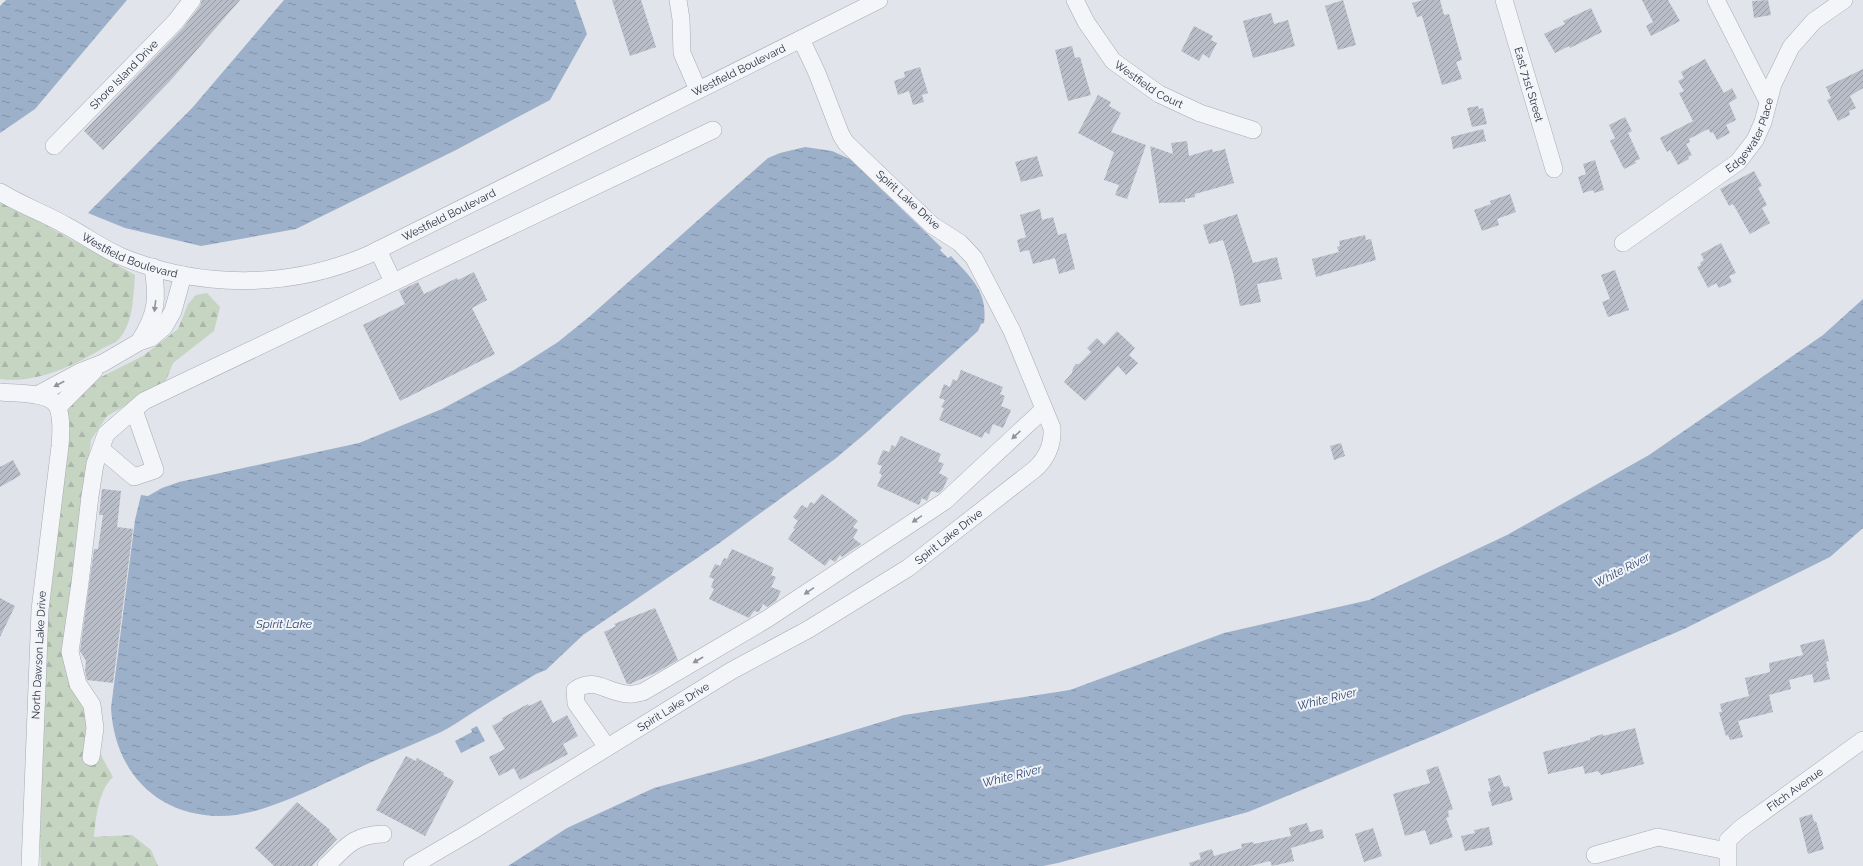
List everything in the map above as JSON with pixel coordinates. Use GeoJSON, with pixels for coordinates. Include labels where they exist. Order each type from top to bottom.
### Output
{"type":"FeatureCollection","features":[{"type":"Feature","properties":{"kind":"street","name":"Shore Island Drive"},"geometry":{"type":"LineString","coordinates":[[54,146],[176,21],[192,0]]}},
{"type":"Feature","properties":{"kind":"street"},"geometry":{"type":"LineString","coordinates":[[678,0],[681,19],[682,53],[698,90]]}},
{"type":"Feature","properties":{"kind":"street","name":"Westfield Boulevard"},"geometry":{"type":"LineString","coordinates":[[7,196],[65,225],[102,247],[153,267],[183,275],[232,281],[283,278],[336,267],[378,250],[879,0]]}},
{"type":"Feature","properties":{"kind":"street","name":"Westfield Court"},"geometry":{"type":"LineString","coordinates":[[1075,0],[1086,22],[1113,61],[1159,94],[1200,113],[1253,130]]}},
{"type":"Feature","properties":{"kind":"street","name":"East 71st Street"},"geometry":{"type":"LineString","coordinates":[[1504,0],[1554,169]]}},
{"type":"Feature","properties":{"kind":"street"},"geometry":{"type":"LineString","coordinates":[[1716,0],[1768,102]]}},
{"type":"Feature","properties":{"kind":"street","name":"Edgewater Place"},"geometry":{"type":"LineString","coordinates":[[1623,242],[1738,162],[1754,140],[1763,122],[1778,71],[1796,42],[1820,16],[1844,0]]}},
{"type":"Feature","properties":{"kind":"street","name":"Spirit Lake Drive"},"geometry":{"type":"LineString","coordinates":[[412,866],[472,831],[731,671],[810,629],[908,568],[1035,469],[1048,454],[1052,436],[1052,428],[1012,331],[974,258],[960,243],[932,225],[846,144],[801,39]]}},
{"type":"Feature","properties":{"kind":"street"},"geometry":{"type":"LineString","coordinates":[[91,757],[95,728],[92,705],[78,684],[70,652],[95,464],[106,434],[144,401],[713,130]]}},
{"type":"Feature","properties":{"kind":"street"},"geometry":{"type":"LineString","coordinates":[[378,250],[393,282]]}},
{"type":"Feature","properties":{"kind":"street"},"geometry":{"type":"LineString","coordinates":[[145,340],[155,309],[156,286],[153,267]]}},
{"type":"Feature","properties":{"kind":"street"},"geometry":{"type":"LineString","coordinates":[[0,392],[49,401],[103,363],[145,340],[164,327],[174,311],[183,275]]}},
{"type":"Feature","properties":{"kind":"street"},"geometry":{"type":"LineString","coordinates":[[49,401],[80,372],[103,363]]}},
{"type":"Feature","properties":{"kind":"street","name":"North Dawson Lake Drive"},"geometry":{"type":"LineString","coordinates":[[30,866],[40,610],[60,446],[49,401]]}},
{"type":"Feature","properties":{"kind":"street"},"geometry":{"type":"LineString","coordinates":[[607,747],[576,703],[575,690],[582,685],[590,683],[628,694],[643,692],[761,623],[945,501],[1044,409]]}},
{"type":"Feature","properties":{"kind":"street"},"geometry":{"type":"LineString","coordinates":[[101,449],[134,477],[155,470],[134,410]]}},
{"type":"Feature","properties":{"kind":"street","name":"Fitch Avenue"},"geometry":{"type":"LineString","coordinates":[[1728,852],[1741,828],[1863,740]]}},
{"type":"Feature","properties":{"kind":"street"},"geometry":{"type":"LineString","coordinates":[[326,866],[352,841],[367,834],[383,834]]}},
{"type":"Feature","properties":{"kind":"street"},"geometry":{"type":"LineString","coordinates":[[1595,855],[1658,837],[1728,852]]}},
{"type":"Feature","properties":{"kind":"green space"},"geometry":{"type":"Polygon","coordinates":[[[0,200],[135,275],[132,308],[128,325],[119,339],[92,355],[54,372],[27,379],[0,379],[0,200]]]}},
{"type":"Feature","properties":{"kind":"green space"},"geometry":{"type":"Polygon","coordinates":[[[207,293],[220,307],[214,331],[173,363],[165,383],[107,416],[91,440],[72,603],[75,641],[99,752],[113,777],[108,783],[101,797],[94,837],[132,835],[151,850],[158,866],[41,866],[40,841],[47,631],[67,412],[76,398],[97,379],[143,356],[178,329],[188,304],[196,295],[207,293]]]}},
{"type":"Feature","properties":{"kind":"water"},"geometry":{"type":"Polygon","coordinates":[[[6,0],[127,0],[35,109],[0,133],[0,6],[6,0]]]}},
{"type":"Feature","properties":{"kind":"water"},"geometry":{"type":"Polygon","coordinates":[[[284,0],[575,0],[587,34],[550,100],[456,150],[296,229],[201,246],[125,228],[88,213],[193,107],[284,0]]]}},
{"type":"Feature","properties":{"kind":"water","name":"Spirit Lake"},"geometry":{"type":"Polygon","coordinates":[[[805,147],[832,151],[850,159],[942,248],[940,250],[948,258],[951,256],[971,278],[981,294],[985,312],[984,323],[981,324],[978,331],[867,432],[835,459],[718,544],[583,635],[546,670],[536,674],[445,730],[295,797],[264,808],[236,815],[210,816],[187,812],[166,803],[148,791],[134,775],[122,755],[115,733],[111,708],[135,520],[141,495],[148,496],[162,488],[179,482],[359,443],[442,409],[514,370],[558,342],[589,317],[768,158],[780,153],[805,147]]]}},
{"type":"Feature","properties":{"kind":"water","name":"White River"},"geometry":{"type":"Polygon","coordinates":[[[1863,299],[1863,528],[1830,557],[1684,629],[1438,734],[1248,812],[1043,866],[508,866],[567,828],[654,788],[753,761],[904,715],[1070,690],[1224,633],[1369,600],[1507,535],[1649,455],[1823,335],[1863,299]]]}},
{"type":"Feature","properties":{"kind":"water"},"geometry":{"type":"Polygon","coordinates":[[[477,726],[485,741],[461,753],[455,741],[472,732],[471,729],[477,726]]]}},
{"type":"Feature","properties":{"kind":"building"},"geometry":{"type":"Polygon","coordinates":[[[202,0],[240,0],[170,81],[103,150],[84,131],[183,28],[200,6],[202,0]]]}},
{"type":"Feature","properties":{"kind":"building"},"geometry":{"type":"Polygon","coordinates":[[[612,0],[641,0],[656,47],[630,56],[612,0]]]}},
{"type":"Feature","properties":{"kind":"building"},"geometry":{"type":"Polygon","coordinates":[[[1343,0],[1356,45],[1338,50],[1325,6],[1343,0]]]}},
{"type":"Feature","properties":{"kind":"building"},"geometry":{"type":"Polygon","coordinates":[[[1423,0],[1440,0],[1444,15],[1449,14],[1462,60],[1456,62],[1462,79],[1442,85],[1422,16],[1417,17],[1412,3],[1423,0]]]}},
{"type":"Feature","properties":{"kind":"building"},"geometry":{"type":"Polygon","coordinates":[[[1642,0],[1668,0],[1680,21],[1651,36],[1646,26],[1653,22],[1642,0]]]}},
{"type":"Feature","properties":{"kind":"building"},"geometry":{"type":"Polygon","coordinates":[[[1768,0],[1771,15],[1754,18],[1752,1],[1768,0]]]}},
{"type":"Feature","properties":{"kind":"building"},"geometry":{"type":"Polygon","coordinates":[[[1591,8],[1602,32],[1570,48],[1569,46],[1555,53],[1544,34],[1565,24],[1563,21],[1591,8]]]}},
{"type":"Feature","properties":{"kind":"building"},"geometry":{"type":"Polygon","coordinates":[[[1271,13],[1274,24],[1288,20],[1295,46],[1253,58],[1243,21],[1271,13]]]}},
{"type":"Feature","properties":{"kind":"building"},"geometry":{"type":"Polygon","coordinates":[[[1194,26],[1213,36],[1211,40],[1217,43],[1209,58],[1203,54],[1199,61],[1181,51],[1194,26]]]}},
{"type":"Feature","properties":{"kind":"building"},"geometry":{"type":"Polygon","coordinates":[[[1072,46],[1075,58],[1080,57],[1091,95],[1068,101],[1055,50],[1072,46]]]}},
{"type":"Feature","properties":{"kind":"building"},"geometry":{"type":"Polygon","coordinates":[[[1705,59],[1724,93],[1732,88],[1737,98],[1729,103],[1736,120],[1726,125],[1730,133],[1717,140],[1713,132],[1711,133],[1708,129],[1689,139],[1690,142],[1686,144],[1692,155],[1688,157],[1689,159],[1678,165],[1670,150],[1667,152],[1660,138],[1693,121],[1679,93],[1684,91],[1678,81],[1684,78],[1681,72],[1705,59]]]}},
{"type":"Feature","properties":{"kind":"building"},"geometry":{"type":"Polygon","coordinates":[[[920,67],[928,93],[922,95],[924,102],[913,105],[909,91],[898,95],[894,81],[905,77],[904,72],[920,67]]]}},
{"type":"Feature","properties":{"kind":"building"},"geometry":{"type":"Polygon","coordinates":[[[1863,69],[1863,88],[1850,96],[1856,108],[1849,111],[1850,115],[1838,121],[1827,100],[1831,98],[1826,87],[1863,69]]]}},
{"type":"Feature","properties":{"kind":"building"},"geometry":{"type":"Polygon","coordinates":[[[1098,95],[1111,102],[1109,106],[1121,113],[1111,132],[1146,145],[1127,199],[1115,195],[1119,185],[1104,180],[1114,152],[1078,133],[1098,95]]]}},
{"type":"Feature","properties":{"kind":"building"},"geometry":{"type":"Polygon","coordinates":[[[1478,106],[1479,109],[1483,108],[1487,124],[1472,127],[1467,108],[1478,106]]]}},
{"type":"Feature","properties":{"kind":"building"},"geometry":{"type":"Polygon","coordinates":[[[1625,117],[1632,131],[1628,133],[1640,159],[1635,161],[1636,163],[1624,169],[1610,141],[1615,138],[1609,125],[1625,117]]]}},
{"type":"Feature","properties":{"kind":"building"},"geometry":{"type":"Polygon","coordinates":[[[1483,129],[1486,141],[1453,149],[1451,137],[1483,129]]]}},
{"type":"Feature","properties":{"kind":"building"},"geometry":{"type":"Polygon","coordinates":[[[1187,141],[1189,156],[1212,149],[1213,152],[1225,149],[1234,183],[1195,194],[1195,197],[1185,199],[1185,202],[1159,203],[1150,146],[1173,154],[1171,143],[1187,141]]]}},
{"type":"Feature","properties":{"kind":"building"},"geometry":{"type":"Polygon","coordinates":[[[1037,156],[1043,176],[1021,182],[1015,162],[1037,156]]]}},
{"type":"Feature","properties":{"kind":"building"},"geometry":{"type":"Polygon","coordinates":[[[1595,160],[1604,190],[1594,193],[1593,190],[1583,193],[1578,177],[1586,174],[1583,164],[1595,160]]]}},
{"type":"Feature","properties":{"kind":"building"},"geometry":{"type":"Polygon","coordinates":[[[1754,171],[1762,186],[1758,188],[1767,205],[1762,208],[1770,223],[1750,234],[1733,204],[1729,206],[1720,189],[1754,171]]]}},
{"type":"Feature","properties":{"kind":"building"},"geometry":{"type":"Polygon","coordinates":[[[1510,194],[1516,212],[1497,219],[1499,225],[1482,231],[1474,210],[1491,204],[1490,201],[1510,194]]]}},
{"type":"Feature","properties":{"kind":"building"},"geometry":{"type":"Polygon","coordinates":[[[1040,209],[1042,220],[1053,217],[1058,235],[1066,233],[1075,269],[1059,274],[1055,258],[1033,264],[1029,250],[1020,252],[1017,240],[1026,237],[1020,215],[1040,209]]]}},
{"type":"Feature","properties":{"kind":"building"},"geometry":{"type":"Polygon","coordinates":[[[1237,214],[1253,263],[1277,257],[1282,279],[1257,284],[1261,302],[1240,306],[1233,273],[1223,240],[1209,244],[1203,225],[1237,214]]]}},
{"type":"Feature","properties":{"kind":"building"},"geometry":{"type":"Polygon","coordinates":[[[1365,235],[1366,240],[1371,239],[1376,260],[1316,277],[1312,259],[1339,252],[1337,247],[1340,246],[1339,241],[1365,235]]]}},
{"type":"Feature","properties":{"kind":"building"},"geometry":{"type":"Polygon","coordinates":[[[1721,243],[1736,273],[1729,276],[1732,282],[1719,288],[1716,283],[1708,288],[1697,267],[1701,265],[1700,263],[1704,260],[1701,254],[1721,243]]]}},
{"type":"Feature","properties":{"kind":"building"},"geometry":{"type":"Polygon","coordinates":[[[1615,270],[1629,310],[1608,317],[1602,302],[1610,299],[1601,275],[1615,270]]]}},
{"type":"Feature","properties":{"kind":"building"},"geometry":{"type":"Polygon","coordinates":[[[474,272],[487,300],[472,308],[495,354],[400,401],[363,325],[405,304],[399,291],[418,282],[424,294],[457,278],[458,280],[474,272]]]}},
{"type":"Feature","properties":{"kind":"building"},"geometry":{"type":"Polygon","coordinates":[[[1117,331],[1135,348],[1129,355],[1138,363],[1126,375],[1118,366],[1085,401],[1064,382],[1072,373],[1076,364],[1079,364],[1091,352],[1087,348],[1097,338],[1104,345],[1117,331]]]}},
{"type":"Feature","properties":{"kind":"building"},"geometry":{"type":"Polygon","coordinates":[[[961,370],[1003,387],[1000,394],[1005,396],[1001,406],[1011,410],[1003,428],[993,424],[989,434],[985,432],[982,438],[939,420],[944,408],[941,407],[945,400],[939,398],[944,384],[950,387],[953,379],[957,381],[961,370]]]}},
{"type":"Feature","properties":{"kind":"building"},"geometry":{"type":"Polygon","coordinates":[[[901,436],[941,454],[938,461],[944,464],[939,473],[948,478],[943,489],[939,493],[931,491],[927,501],[922,498],[919,505],[877,486],[882,475],[879,473],[882,466],[877,464],[883,450],[889,452],[892,445],[895,447],[901,436]]]}},
{"type":"Feature","properties":{"kind":"building"},"geometry":{"type":"Polygon","coordinates":[[[1341,443],[1345,456],[1334,460],[1330,446],[1341,443]]]}},
{"type":"Feature","properties":{"kind":"building"},"geometry":{"type":"Polygon","coordinates":[[[13,460],[21,475],[0,487],[0,467],[13,460]]]}},
{"type":"Feature","properties":{"kind":"building"},"geometry":{"type":"Polygon","coordinates":[[[102,489],[121,491],[117,527],[133,529],[113,683],[87,680],[85,671],[86,661],[80,651],[94,549],[98,549],[103,515],[99,515],[102,489]]]}},
{"type":"Feature","properties":{"kind":"building"},"geometry":{"type":"Polygon","coordinates":[[[822,494],[858,521],[853,527],[858,530],[853,538],[861,544],[842,557],[840,555],[835,562],[830,559],[825,566],[788,539],[795,529],[793,528],[798,521],[793,517],[802,505],[807,508],[811,502],[814,504],[822,494]]]}},
{"type":"Feature","properties":{"kind":"building"},"geometry":{"type":"Polygon","coordinates":[[[732,549],[774,568],[771,575],[776,577],[771,587],[781,591],[776,601],[767,607],[763,604],[759,612],[754,611],[749,618],[709,599],[714,589],[711,587],[714,579],[709,577],[715,564],[720,566],[724,558],[727,559],[732,549]]]}},
{"type":"Feature","properties":{"kind":"building"},"geometry":{"type":"Polygon","coordinates":[[[0,598],[15,606],[0,637],[0,598]]]}},
{"type":"Feature","properties":{"kind":"building"},"geometry":{"type":"Polygon","coordinates":[[[655,608],[678,660],[657,672],[627,684],[604,632],[616,626],[614,624],[655,608]]]}},
{"type":"Feature","properties":{"kind":"building"},"geometry":{"type":"Polygon","coordinates":[[[1824,639],[1829,661],[1826,662],[1830,679],[1814,683],[1812,674],[1789,680],[1791,689],[1769,695],[1773,712],[1738,721],[1743,737],[1730,740],[1728,735],[1726,736],[1719,712],[1722,712],[1720,704],[1749,696],[1745,678],[1770,672],[1769,663],[1803,655],[1800,645],[1824,639]]]}},
{"type":"Feature","properties":{"kind":"building"},"geometry":{"type":"Polygon","coordinates":[[[541,700],[553,723],[567,715],[578,736],[563,744],[568,754],[520,780],[514,768],[499,776],[489,757],[505,749],[492,726],[503,720],[502,718],[528,704],[529,706],[541,700]]]}},
{"type":"Feature","properties":{"kind":"building"},"geometry":{"type":"Polygon","coordinates":[[[1635,728],[1644,764],[1601,775],[1598,771],[1585,774],[1583,766],[1548,774],[1543,752],[1590,740],[1590,738],[1603,734],[1603,736],[1635,728]]]}},
{"type":"Feature","properties":{"kind":"building"},"geometry":{"type":"Polygon","coordinates":[[[406,756],[416,761],[417,758],[444,773],[443,775],[454,781],[425,836],[376,810],[406,756]]]}},
{"type":"Feature","properties":{"kind":"building"},"geometry":{"type":"Polygon","coordinates":[[[1438,766],[1453,809],[1448,811],[1449,817],[1446,818],[1453,837],[1430,845],[1425,830],[1405,836],[1393,794],[1430,783],[1426,770],[1438,766]]]}},
{"type":"Feature","properties":{"kind":"building"},"geometry":{"type":"Polygon","coordinates":[[[1500,775],[1504,787],[1509,786],[1513,800],[1492,806],[1488,792],[1491,791],[1488,779],[1500,775]]]}},
{"type":"Feature","properties":{"kind":"building"},"geometry":{"type":"Polygon","coordinates":[[[297,802],[330,830],[329,831],[337,839],[312,866],[274,866],[255,848],[297,802]]]}},
{"type":"Feature","properties":{"kind":"building"},"geometry":{"type":"Polygon","coordinates":[[[1812,814],[1814,822],[1816,821],[1824,849],[1808,854],[1799,818],[1812,814]]]}},
{"type":"Feature","properties":{"kind":"building"},"geometry":{"type":"Polygon","coordinates":[[[1307,823],[1310,832],[1322,829],[1324,838],[1291,848],[1294,861],[1272,866],[1270,861],[1250,866],[1190,866],[1189,863],[1201,859],[1199,853],[1212,849],[1214,856],[1242,848],[1241,844],[1253,842],[1254,844],[1291,836],[1289,828],[1307,823]]]}},
{"type":"Feature","properties":{"kind":"building"},"geometry":{"type":"Polygon","coordinates":[[[1489,827],[1493,845],[1465,851],[1461,836],[1475,833],[1474,830],[1489,827]]]}},
{"type":"Feature","properties":{"kind":"building"},"geometry":{"type":"Polygon","coordinates":[[[1373,828],[1382,856],[1364,862],[1355,834],[1373,828]]]}}]}
